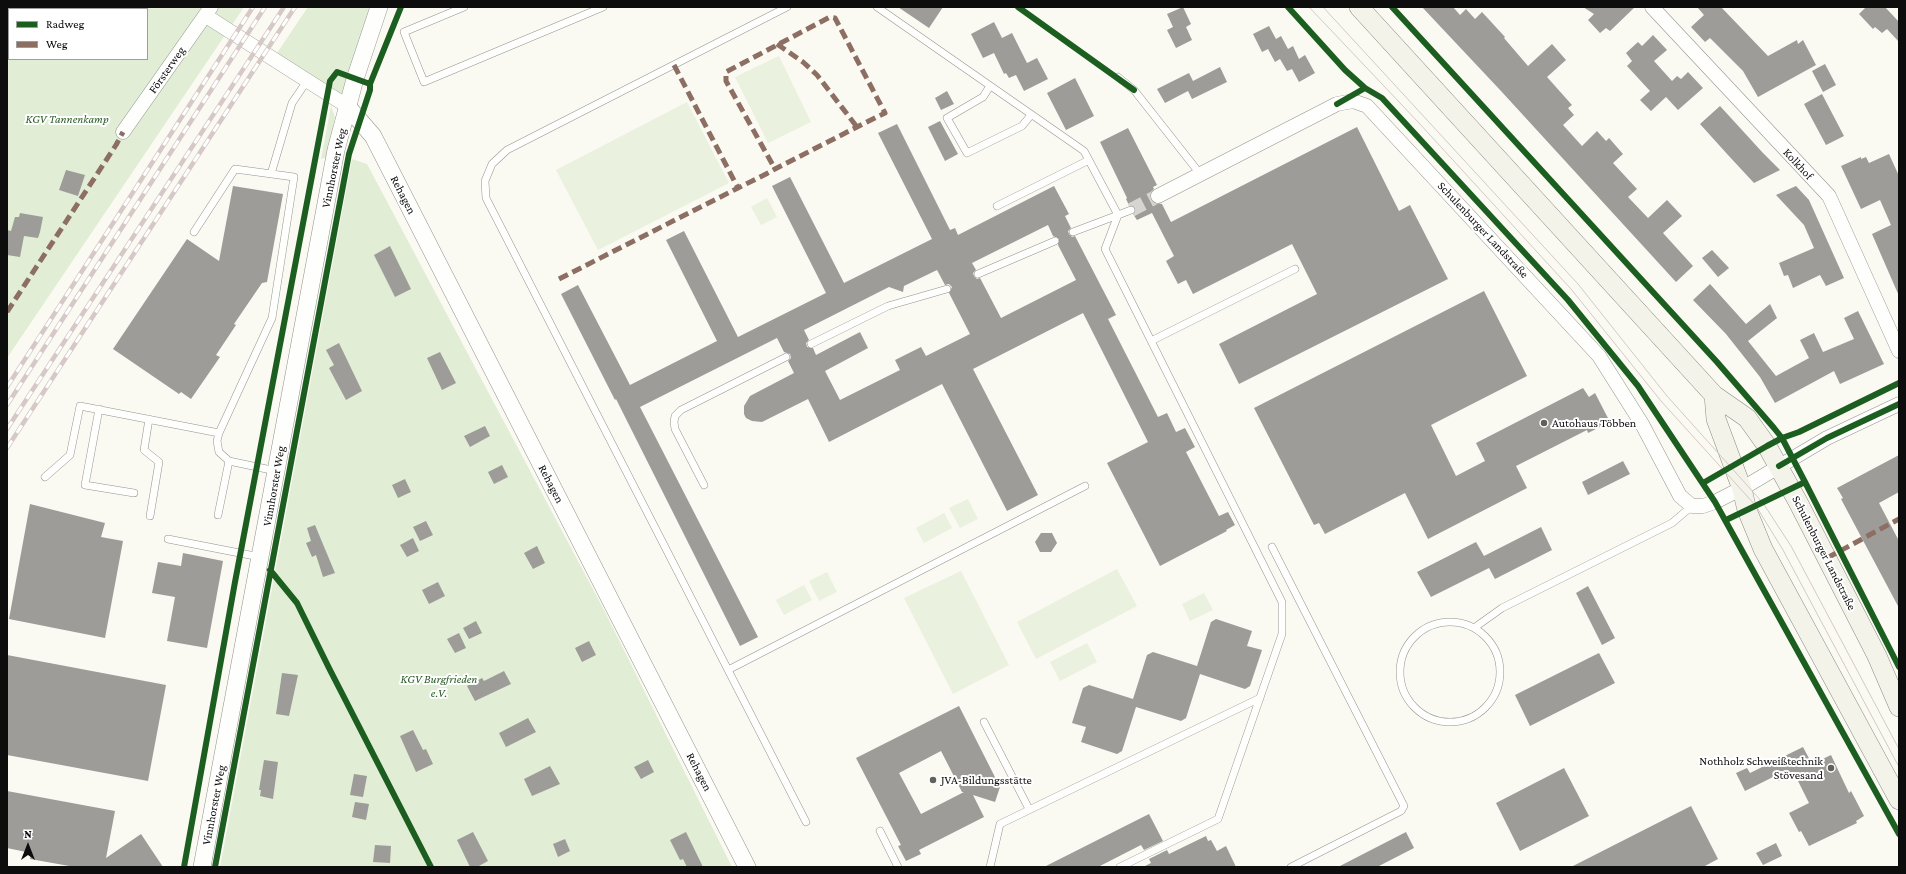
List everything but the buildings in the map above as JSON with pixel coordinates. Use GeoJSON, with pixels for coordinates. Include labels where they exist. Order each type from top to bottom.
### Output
{"type":"FeatureCollection","features":[{"type":"Feature","properties":{"kind":"main road","name":"Schulenburger Landstraße"},"geometry":{"type":"LineString","coordinates":[[1359,7],[1714,395],[1747,418],[1779,466],[1877,656],[1899,707]]}},
{"type":"Feature","properties":{"kind":"main road"},"geometry":{"type":"LineString","coordinates":[[1714,395],[1716,419],[1742,489],[1747,510],[1763,549],[1899,800]]}},
{"type":"Feature","properties":{"kind":"street","name":"Vinnhorster Weg"},"geometry":{"type":"LineString","coordinates":[[202,867],[336,150],[365,43],[379,7]]}},
{"type":"Feature","properties":{"kind":"street","name":"Kolkhof"},"geometry":{"type":"LineString","coordinates":[[1652,7],[1829,196],[1899,351]]}},
{"type":"Feature","properties":{"kind":"street"},"geometry":{"type":"LineString","coordinates":[[208,11],[307,81],[347,106]]}},
{"type":"Feature","properties":{"kind":"street","name":"Försterweg"},"geometry":{"type":"LineString","coordinates":[[123,132],[208,11]]}},
{"type":"Feature","properties":{"kind":"street","name":"Schulenburger Landstraße"},"geometry":{"type":"LineString","coordinates":[[1158,196],[1202,175],[1337,104],[1353,101],[1367,106],[1599,356],[1642,424],[1680,496],[1692,506]]}},
{"type":"Feature","properties":{"kind":"street","name":"Rehagen"},"geometry":{"type":"LineString","coordinates":[[347,106],[373,136],[747,867]]}},
{"type":"Feature","properties":{"kind":"street"},"geometry":{"type":"LineString","coordinates":[[1692,506],[1703,506],[1715,502],[1742,489],[1827,438],[1899,404]]}},
{"type":"Feature","properties":{"kind":"lane"},"geometry":{"type":"LineString","coordinates":[[464,7],[404,32],[424,82],[603,7]]}},
{"type":"Feature","properties":{"kind":"lane"},"geometry":{"type":"LineString","coordinates":[[787,7],[507,150],[492,164],[485,181],[486,198],[806,822]]}},
{"type":"Feature","properties":{"kind":"lane"},"geometry":{"type":"LineString","coordinates":[[877,7],[1084,151],[1118,215],[1105,249],[1282,602],[1282,634],[1218,819],[1120,867]]}},
{"type":"Feature","properties":{"kind":"lane"},"geometry":{"type":"LineString","coordinates":[[1118,77],[1134,90],[1202,175]]}},
{"type":"Feature","properties":{"kind":"lane"},"geometry":{"type":"LineString","coordinates":[[271,174],[292,103],[307,81]]}},
{"type":"Feature","properties":{"kind":"lane"},"geometry":{"type":"LineString","coordinates":[[990,86],[983,97],[947,118],[967,153],[1022,126],[1031,115]]}},
{"type":"Feature","properties":{"kind":"lane"},"geometry":{"type":"LineString","coordinates":[[997,206],[1089,160]]}},
{"type":"Feature","properties":{"kind":"lane"},"geometry":{"type":"LineString","coordinates":[[194,232],[235,169],[294,177],[272,318],[219,433],[217,441],[219,452],[229,461],[276,471]]}},
{"type":"Feature","properties":{"kind":"lane"},"geometry":{"type":"LineString","coordinates":[[1073,232],[1131,210]]}},
{"type":"Feature","properties":{"kind":"lane"},"geometry":{"type":"LineString","coordinates":[[978,274],[1056,241]]}},
{"type":"Feature","properties":{"kind":"lane"},"geometry":{"type":"LineString","coordinates":[[1151,341],[1295,269]]}},
{"type":"Feature","properties":{"kind":"lane"},"geometry":{"type":"LineString","coordinates":[[811,344],[888,306],[947,290]]}},
{"type":"Feature","properties":{"kind":"lane"},"geometry":{"type":"LineString","coordinates":[[704,485],[675,429],[675,416],[681,410],[786,357]]}},
{"type":"Feature","properties":{"kind":"lane"},"geometry":{"type":"LineString","coordinates":[[45,477],[70,455],[80,406],[219,433]]}},
{"type":"Feature","properties":{"kind":"lane"},"geometry":{"type":"LineString","coordinates":[[99,410],[85,484],[134,493]]}},
{"type":"Feature","properties":{"kind":"lane"},"geometry":{"type":"LineString","coordinates":[[149,419],[144,450],[159,462],[150,516]]}},
{"type":"Feature","properties":{"kind":"lane"},"geometry":{"type":"LineString","coordinates":[[218,514],[229,461]]}},
{"type":"Feature","properties":{"kind":"lane"},"geometry":{"type":"LineString","coordinates":[[728,670],[1084,486]]}},
{"type":"Feature","properties":{"kind":"lane"},"geometry":{"type":"LineString","coordinates":[[1474,628],[1502,608],[1672,523],[1692,506]]}},
{"type":"Feature","properties":{"kind":"lane"},"geometry":{"type":"LineString","coordinates":[[168,539],[261,557]]}},
{"type":"Feature","properties":{"kind":"lane"},"geometry":{"type":"LineString","coordinates":[[1272,547],[1404,806],[1401,811],[1291,867]]}},
{"type":"Feature","properties":{"kind":"lane"},"geometry":{"type":"LineString","coordinates":[[1442,622],[1459,623],[1474,628],[1487,638],[1496,651],[1500,666],[1500,677],[1494,697],[1484,709],[1466,720],[1455,722],[1440,721],[1424,716],[1411,704],[1402,689],[1400,672],[1403,654],[1412,640],[1425,628],[1442,622]]}},
{"type":"Feature","properties":{"kind":"lane"},"geometry":{"type":"LineString","coordinates":[[990,867],[1000,824],[1260,698]]}},
{"type":"Feature","properties":{"kind":"lane"},"geometry":{"type":"LineString","coordinates":[[984,722],[1029,809]]}},
{"type":"Feature","properties":{"kind":"lane"},"geometry":{"type":"LineString","coordinates":[[880,831],[898,867]]}},
{"type":"Feature","properties":{"kind":"green space","name":"KGV Tannenkamp"},"geometry":{"type":"Polygon","coordinates":[[[7,7],[244,7],[7,358],[7,7]]]}},
{"type":"Feature","properties":{"kind":"green space"},"geometry":{"type":"Polygon","coordinates":[[[308,7],[379,7],[347,106],[273,59],[308,7]]]}},
{"type":"Feature","properties":{"kind":"green space"},"geometry":{"type":"Polygon","coordinates":[[[779,56],[811,122],[768,143],[735,77],[779,56]]]}},
{"type":"Feature","properties":{"kind":"green space"},"geometry":{"type":"Polygon","coordinates":[[[687,102],[729,183],[598,250],[556,170],[687,102]]]}},
{"type":"Feature","properties":{"kind":"green space"},"geometry":{"type":"Polygon","coordinates":[[[331,106],[335,117],[327,157],[321,159],[331,106]]]}},
{"type":"Feature","properties":{"kind":"green space","name":"KGV Burgfrieden e.V."},"geometry":{"type":"Polygon","coordinates":[[[352,159],[367,164],[604,610],[732,867],[220,867],[352,159]]]}},
{"type":"Feature","properties":{"kind":"green space"},"geometry":{"type":"Polygon","coordinates":[[[767,198],[777,217],[761,225],[751,207],[767,198]]]}},
{"type":"Feature","properties":{"kind":"green space"},"geometry":{"type":"Polygon","coordinates":[[[968,499],[978,519],[960,528],[949,508],[968,499]]]}},
{"type":"Feature","properties":{"kind":"green space"},"geometry":{"type":"Polygon","coordinates":[[[944,513],[952,528],[924,543],[916,528],[944,513]]]}},
{"type":"Feature","properties":{"kind":"green space"},"geometry":{"type":"Polygon","coordinates":[[[1117,569],[1137,606],[1036,659],[1017,622],[1117,569]]]}},
{"type":"Feature","properties":{"kind":"green space"},"geometry":{"type":"Polygon","coordinates":[[[961,571],[1009,665],[953,694],[904,598],[961,571]]]}},
{"type":"Feature","properties":{"kind":"green space"},"geometry":{"type":"Polygon","coordinates":[[[827,572],[837,592],[819,601],[809,581],[827,572]]]}},
{"type":"Feature","properties":{"kind":"green space"},"geometry":{"type":"Polygon","coordinates":[[[804,585],[812,600],[784,615],[776,600],[804,585]]]}},
{"type":"Feature","properties":{"kind":"green space"},"geometry":{"type":"Polygon","coordinates":[[[1204,593],[1213,610],[1190,621],[1182,604],[1204,593]]]}},
{"type":"Feature","properties":{"kind":"green space"},"geometry":{"type":"Polygon","coordinates":[[[1087,643],[1097,662],[1060,681],[1050,662],[1087,643]]]}},
{"type":"Feature","properties":{"kind":"tunnel"},"geometry":{"type":"LineString","coordinates":[[1131,210],[1158,196]]}},
{"type":"Feature","properties":{"kind":"tram line"},"geometry":{"type":"LineString","coordinates":[[1309,7],[1419,123],[1571,289],[1661,401],[1756,506],[1783,550],[1899,767]]}},
{"type":"Feature","properties":{"kind":"tram line"},"geometry":{"type":"LineString","coordinates":[[1323,7],[1578,284],[1667,396],[1763,503],[1791,546],[1899,749]]}},
{"type":"Feature","properties":{"kind":"railway"},"geometry":{"type":"LineString","coordinates":[[7,387],[253,7]]}},
{"type":"Feature","properties":{"kind":"railway"},"geometry":{"type":"LineString","coordinates":[[7,405],[265,7]]}},
{"type":"Feature","properties":{"kind":"railway"},"geometry":{"type":"LineString","coordinates":[[7,429],[284,7]]}},
{"type":"Feature","properties":{"kind":"railway"},"geometry":{"type":"LineString","coordinates":[[7,448],[295,7]]}},
{"type":"Feature","properties":{"kind":"marked path"},"geometry":{"type":"LineString","coordinates":[[559,279],[885,113],[835,18],[830,17],[726,72],[726,81],[775,169]]}},
{"type":"Feature","properties":{"kind":"marked path"},"geometry":{"type":"LineString","coordinates":[[777,44],[803,62],[817,75],[857,127]]}},
{"type":"Feature","properties":{"kind":"marked path"},"geometry":{"type":"LineString","coordinates":[[674,65],[738,188]]}},
{"type":"Feature","properties":{"kind":"marked path"},"geometry":{"type":"LineString","coordinates":[[7,312],[123,132]]}},
{"type":"Feature","properties":{"kind":"marked path"},"geometry":{"type":"LineString","coordinates":[[1827,558],[1899,519]]}},
{"type":"Feature","properties":{"kind":"cycle path"},"geometry":{"type":"LineString","coordinates":[[215,867],[349,154],[370,90],[370,84],[401,7]]}},
{"type":"Feature","properties":{"kind":"cycle path"},"geometry":{"type":"LineString","coordinates":[[1018,7],[1134,90]]}},
{"type":"Feature","properties":{"kind":"cycle path"},"geometry":{"type":"LineString","coordinates":[[1288,7],[1345,70],[1365,88],[1337,104]]}},
{"type":"Feature","properties":{"kind":"cycle path"},"geometry":{"type":"LineString","coordinates":[[1392,7],[1717,362],[1782,438],[1899,667]]}},
{"type":"Feature","properties":{"kind":"cycle path"},"geometry":{"type":"LineString","coordinates":[[184,867],[235,582],[330,81],[337,72],[370,84]]}},
{"type":"Feature","properties":{"kind":"cycle path"},"geometry":{"type":"LineString","coordinates":[[1365,88],[1382,98],[1568,300],[1638,386],[1715,502],[1899,834]]}},
{"type":"Feature","properties":{"kind":"cycle path"},"geometry":{"type":"LineString","coordinates":[[1703,483],[1782,438],[1799,432],[1899,383]]}},
{"type":"Feature","properties":{"kind":"cycle path"},"geometry":{"type":"LineString","coordinates":[[1779,466],[1827,438],[1899,404]]}},
{"type":"Feature","properties":{"kind":"cycle path"},"geometry":{"type":"LineString","coordinates":[[1726,520],[1805,482]]}},
{"type":"Feature","properties":{"kind":"cycle path"},"geometry":{"type":"LineString","coordinates":[[270,570],[297,603],[431,867]]}},
{"type":"Feature","properties":{"kind":"place","name":"Autohaus Többen"},"geometry":{"type":"Point","coordinates":[1544,423]}},
{"type":"Feature","properties":{"kind":"place","name":"Nothholz Schweißtechnik Stövesand"},"geometry":{"type":"Point","coordinates":[1831,768]}},
{"type":"Feature","properties":{"kind":"place","name":"JVA-Bildungsstätte"},"geometry":{"type":"Point","coordinates":[933,780]}}]}
